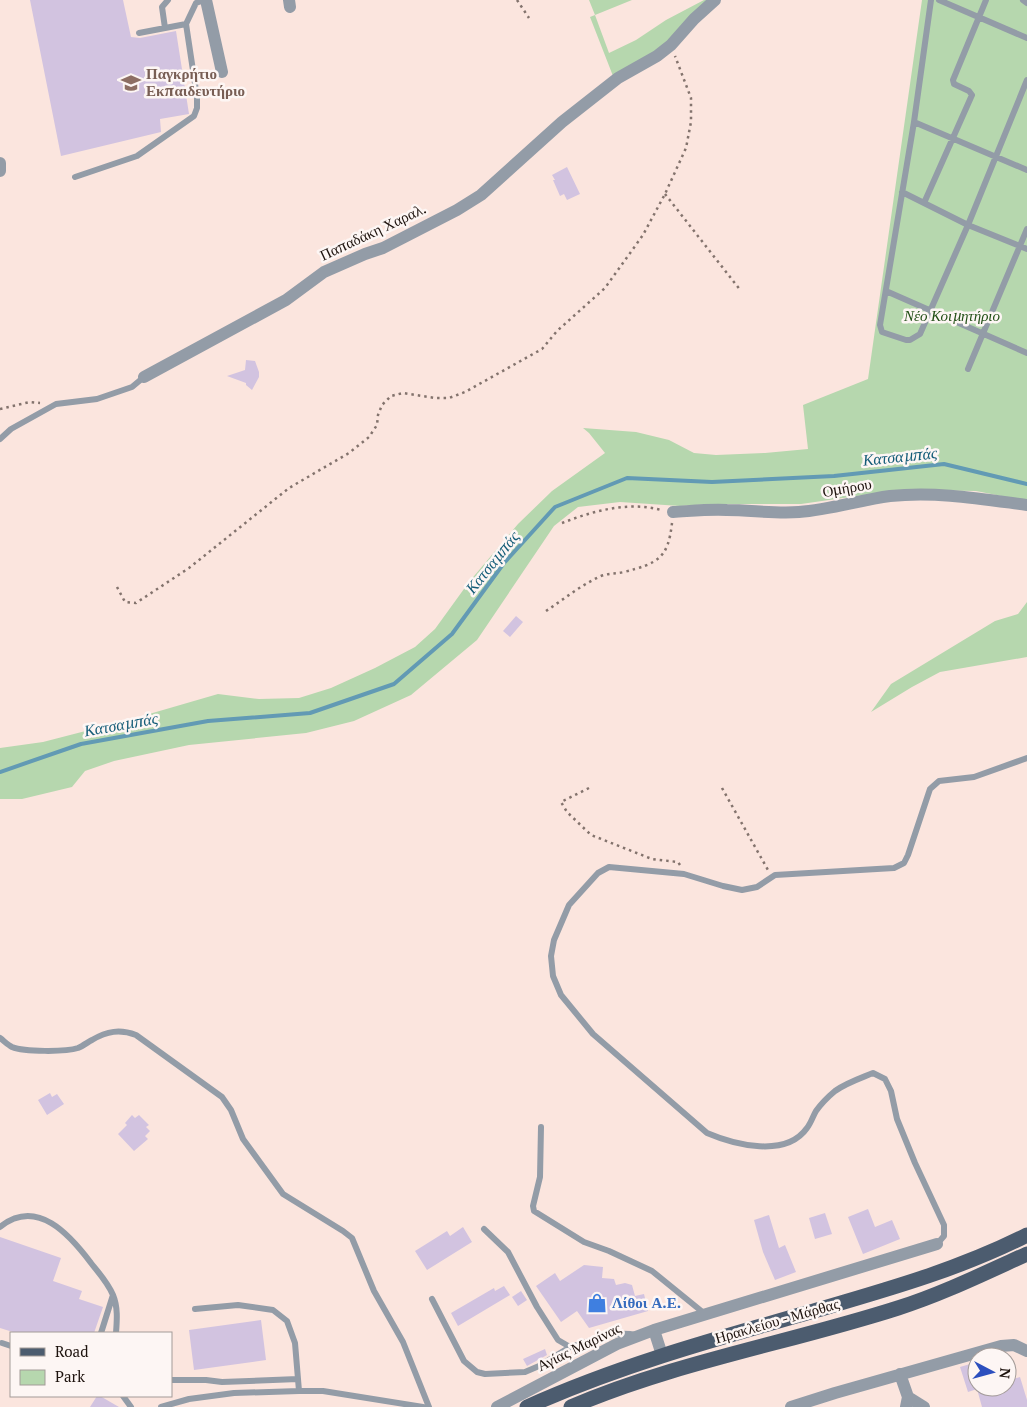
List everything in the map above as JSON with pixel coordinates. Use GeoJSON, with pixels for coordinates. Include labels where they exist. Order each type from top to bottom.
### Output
{"type":"FeatureCollection","features":[{"type":"Feature","properties":{"kind":"main road","name":"Ηρακλείου - Μάρθας"},"geometry":{"type":"LineString","coordinates":[[527,1407],[565,1390],[662,1355],[902,1285],[992,1253],[1027,1235]]}},
{"type":"Feature","properties":{"kind":"main road","name":"Ηρακλείου - Μάρθας"},"geometry":{"type":"LineString","coordinates":[[571,1407],[598,1395],[643,1380],[899,1308],[958,1285],[1027,1254]]}},
{"type":"Feature","properties":{"kind":"street","name":"Παπαδάκη Χαραλ."},"geometry":{"type":"LineString","coordinates":[[144,377],[286,300],[324,272],[383,248],[457,210],[481,195],[562,122],[618,78],[657,56],[671,45],[716,0]]}},
{"type":"Feature","properties":{"kind":"street"},"geometry":{"type":"LineString","coordinates":[[200,1],[222,72]]}},
{"type":"Feature","properties":{"kind":"street"},"geometry":{"type":"LineString","coordinates":[[0,163],[0,171]]}},
{"type":"Feature","properties":{"kind":"street","name":"Ομήρου"},"geometry":{"type":"LineString","coordinates":[[673,512],[725,510],[797,512],[853,504],[890,496],[968,496],[1027,505]]}},
{"type":"Feature","properties":{"kind":"street","name":"Αγίας Μαρίνας"},"geometry":{"type":"LineString","coordinates":[[497,1407],[617,1344],[640,1335],[937,1244]]}},
{"type":"Feature","properties":{"kind":"street"},"geometry":{"type":"LineString","coordinates":[[654,1330],[662,1355]]}},
{"type":"Feature","properties":{"kind":"street"},"geometry":{"type":"LineString","coordinates":[[791,1407],[1001,1346],[1014,1345],[1027,1351]]}},
{"type":"Feature","properties":{"kind":"street"},"geometry":{"type":"LineString","coordinates":[[900,1374],[907,1402],[924,1407]]}},
{"type":"Feature","properties":{"kind":"lane"},"geometry":{"type":"LineString","coordinates":[[165,28],[162,7],[168,0]]}},
{"type":"Feature","properties":{"kind":"lane"},"geometry":{"type":"LineString","coordinates":[[931,0],[914,122],[880,325],[882,332],[910,340],[920,334],[968,225],[1027,80]]}},
{"type":"Feature","properties":{"kind":"lane"},"geometry":{"type":"LineString","coordinates":[[939,0],[1027,38]]}},
{"type":"Feature","properties":{"kind":"lane"},"geometry":{"type":"LineString","coordinates":[[924,203],[972,95],[969,91],[954,84],[953,80],[986,0]]}},
{"type":"Feature","properties":{"kind":"lane"},"geometry":{"type":"LineString","coordinates":[[1023,0],[1027,3]]}},
{"type":"Feature","properties":{"kind":"lane"},"geometry":{"type":"LineString","coordinates":[[75,177],[137,156],[194,116],[197,108],[197,97],[186,24],[200,1]]}},
{"type":"Feature","properties":{"kind":"lane"},"geometry":{"type":"LineString","coordinates":[[139,33],[186,24]]}},
{"type":"Feature","properties":{"kind":"lane"},"geometry":{"type":"LineString","coordinates":[[914,122],[1027,170]]}},
{"type":"Feature","properties":{"kind":"lane"},"geometry":{"type":"LineString","coordinates":[[902,192],[968,225],[1027,249]]}},
{"type":"Feature","properties":{"kind":"lane"},"geometry":{"type":"LineString","coordinates":[[968,368],[1027,229]]}},
{"type":"Feature","properties":{"kind":"lane"},"geometry":{"type":"LineString","coordinates":[[886,291],[1027,353]]}},
{"type":"Feature","properties":{"kind":"lane"},"geometry":{"type":"LineString","coordinates":[[0,439],[11,429],[56,404],[97,399],[132,387],[144,377]]}},
{"type":"Feature","properties":{"kind":"lane"},"geometry":{"type":"LineString","coordinates":[[937,1244],[944,1236],[944,1225],[897,1119],[891,1092],[885,1079],[873,1073],[859,1078],[836,1091],[817,1110],[807,1129],[797,1137],[781,1145],[760,1146],[736,1143],[707,1133],[593,1034],[561,995],[553,976],[551,956],[554,940],[569,905],[598,873],[609,867],[684,874],[742,890],[757,887],[775,875],[894,868],[904,863],[930,789],[939,781],[974,777],[1027,758]]}},
{"type":"Feature","properties":{"kind":"lane"},"geometry":{"type":"LineString","coordinates":[[0,1038],[11,1047],[29,1051],[66,1050],[78,1048],[98,1036],[111,1031],[127,1032],[136,1035],[222,1098],[231,1110],[243,1139],[283,1194],[344,1231],[352,1238],[374,1292],[403,1342],[429,1407]]}},
{"type":"Feature","properties":{"kind":"lane"},"geometry":{"type":"LineString","coordinates":[[541,1127],[540,1177],[533,1206],[534,1211],[584,1242],[609,1251],[652,1271],[704,1314]]}},
{"type":"Feature","properties":{"kind":"lane"},"geometry":{"type":"LineString","coordinates":[[0,1228],[14,1218],[25,1216],[44,1220],[57,1226],[73,1240],[107,1283],[113,1295],[117,1311],[116,1332]]}},
{"type":"Feature","properties":{"kind":"lane"},"geometry":{"type":"LineString","coordinates":[[484,1229],[508,1252],[558,1340],[570,1348]]}},
{"type":"Feature","properties":{"kind":"lane"},"geometry":{"type":"LineString","coordinates":[[101,1332],[113,1295]]}},
{"type":"Feature","properties":{"kind":"lane"},"geometry":{"type":"LineString","coordinates":[[432,1298],[464,1361],[477,1372],[485,1374],[525,1372],[540,1366],[570,1348],[612,1334],[628,1333],[640,1335]]}},
{"type":"Feature","properties":{"kind":"lane"},"geometry":{"type":"LineString","coordinates":[[195,1309],[238,1305],[273,1310],[287,1321],[295,1344],[299,1392]]}},
{"type":"Feature","properties":{"kind":"lane"},"geometry":{"type":"LineString","coordinates":[[2,1343],[10,1346]]}},
{"type":"Feature","properties":{"kind":"lane"},"geometry":{"type":"LineString","coordinates":[[172,1380],[222,1382],[298,1379]]}},
{"type":"Feature","properties":{"kind":"lane"},"geometry":{"type":"LineString","coordinates":[[161,1407],[189,1399],[234,1393],[323,1392],[423,1407]]}},
{"type":"Feature","properties":{"kind":"lane"},"geometry":{"type":"LineString","coordinates":[[124,1397],[132,1407]]}},
{"type":"Feature","properties":{"kind":"lane"},"geometry":{"type":"LineString","coordinates":[[168,1397],[171,1404]]}},
{"type":"Feature","properties":{"kind":"path"},"geometry":{"type":"LineString","coordinates":[[517,0],[529,18]]}},
{"type":"Feature","properties":{"kind":"path"},"geometry":{"type":"LineString","coordinates":[[117,587],[124,602],[136,603],[190,568],[289,488],[349,453],[370,437],[377,425],[382,405],[391,396],[403,392],[435,398],[449,398],[465,392],[542,349],[557,331],[605,288],[643,235],[665,194],[686,148],[691,122],[691,98],[671,45]]}},
{"type":"Feature","properties":{"kind":"path"},"geometry":{"type":"LineString","coordinates":[[665,194],[741,291]]}},
{"type":"Feature","properties":{"kind":"path"},"geometry":{"type":"LineString","coordinates":[[0,410],[30,402],[56,404]]}},
{"type":"Feature","properties":{"kind":"path"},"geometry":{"type":"LineString","coordinates":[[546,611],[582,586],[602,576],[622,572],[658,560],[667,548],[673,512],[641,506],[600,510],[562,523]]}},
{"type":"Feature","properties":{"kind":"path"},"geometry":{"type":"LineString","coordinates":[[588,788],[561,802],[567,812],[591,835],[652,859],[678,862],[684,874]]}},
{"type":"Feature","properties":{"kind":"path"},"geometry":{"type":"LineString","coordinates":[[722,788],[772,876]]}},
{"type":"Feature","properties":{"kind":"green space"},"geometry":{"type":"Polygon","coordinates":[[[589,0],[632,0],[595,15],[589,0]]]}},
{"type":"Feature","properties":{"kind":"green space"},"geometry":{"type":"Polygon","coordinates":[[[704,0],[711,0],[655,53],[613,76],[590,17],[595,15],[609,53],[636,40],[666,20],[704,0]]]}},
{"type":"Feature","properties":{"kind":"green space","name":"Νέο Κοιμητήριο"},"geometry":{"type":"Polygon","coordinates":[[[922,0],[1027,0],[1027,501],[976,491],[919,490],[871,494],[801,504],[680,506],[620,502],[578,507],[554,526],[477,640],[411,695],[354,721],[306,733],[189,745],[114,761],[85,771],[72,787],[22,799],[0,799],[0,748],[43,742],[218,694],[259,699],[299,698],[331,688],[415,647],[435,629],[469,582],[518,524],[552,491],[605,453],[583,428],[636,432],[669,440],[694,453],[716,455],[808,449],[803,405],[868,379],[922,0]]]}},
{"type":"Feature","properties":{"kind":"green space"},"geometry":{"type":"Polygon","coordinates":[[[1027,602],[1027,657],[940,672],[871,712],[891,684],[995,621],[1018,614],[1027,602]]]}},
{"type":"Feature","properties":{"kind":"building","name":"Παγκρήτιο Εκπαιδευτήριο"},"geometry":{"type":"Polygon","coordinates":[[[30,0],[123,0],[131,37],[140,38],[176,31],[189,114],[160,119],[161,132],[61,156],[30,0]]]}},
{"type":"Feature","properties":{"kind":"building"},"geometry":{"type":"Polygon","coordinates":[[[567,167],[580,194],[567,200],[564,194],[560,196],[552,175],[567,167]]]}},
{"type":"Feature","properties":{"kind":"building"},"geometry":{"type":"Polygon","coordinates":[[[246,360],[255,361],[259,372],[259,377],[252,390],[246,383],[227,376],[245,370],[246,360]]]}},
{"type":"Feature","properties":{"kind":"building"},"geometry":{"type":"Polygon","coordinates":[[[516,616],[523,622],[510,637],[503,631],[516,616]]]}},
{"type":"Feature","properties":{"kind":"building"},"geometry":{"type":"Polygon","coordinates":[[[50,1093],[52,1097],[57,1094],[64,1104],[47,1115],[38,1100],[50,1093]]]}},
{"type":"Feature","properties":{"kind":"building"},"geometry":{"type":"Polygon","coordinates":[[[132,1115],[135,1118],[139,1115],[149,1125],[146,1127],[150,1131],[145,1136],[148,1139],[134,1151],[118,1134],[127,1125],[125,1123],[132,1115]]]}},
{"type":"Feature","properties":{"kind":"building"},"geometry":{"type":"Polygon","coordinates":[[[868,1209],[875,1227],[892,1220],[900,1239],[863,1254],[848,1217],[868,1209]]]}},
{"type":"Feature","properties":{"kind":"building"},"geometry":{"type":"Polygon","coordinates":[[[825,1213],[832,1234],[815,1239],[809,1218],[825,1213]]]}},
{"type":"Feature","properties":{"kind":"building"},"geometry":{"type":"Polygon","coordinates":[[[769,1215],[779,1248],[785,1245],[796,1272],[775,1280],[763,1252],[754,1220],[769,1215]]]}},
{"type":"Feature","properties":{"kind":"building"},"geometry":{"type":"Polygon","coordinates":[[[463,1227],[472,1242],[427,1270],[415,1251],[447,1231],[450,1236],[463,1227]]]}},
{"type":"Feature","properties":{"kind":"building"},"geometry":{"type":"Polygon","coordinates":[[[0,1237],[61,1258],[53,1281],[82,1291],[79,1299],[103,1307],[94,1332],[13,1332],[0,1328],[0,1237]]]}},
{"type":"Feature","properties":{"kind":"building","name":"Λίθοι Α.Ε."},"geometry":{"type":"Polygon","coordinates":[[[584,1265],[603,1267],[602,1278],[614,1279],[616,1285],[625,1283],[632,1285],[635,1296],[644,1294],[648,1311],[589,1328],[577,1311],[561,1322],[536,1286],[555,1273],[560,1281],[584,1265]]]}},
{"type":"Feature","properties":{"kind":"building"},"geometry":{"type":"Polygon","coordinates":[[[504,1286],[510,1295],[458,1326],[451,1313],[494,1288],[495,1291],[504,1286]]]}},
{"type":"Feature","properties":{"kind":"building"},"geometry":{"type":"Polygon","coordinates":[[[521,1291],[527,1300],[518,1306],[512,1297],[521,1291]]]}},
{"type":"Feature","properties":{"kind":"building"},"geometry":{"type":"Polygon","coordinates":[[[261,1320],[266,1360],[194,1370],[189,1330],[261,1320]]]}},
{"type":"Feature","properties":{"kind":"building"},"geometry":{"type":"Polygon","coordinates":[[[545,1349],[547,1355],[527,1366],[523,1359],[545,1349]]]}},
{"type":"Feature","properties":{"kind":"building"},"geometry":{"type":"Polygon","coordinates":[[[967,1365],[967,1389],[960,1367],[967,1365]]]}},
{"type":"Feature","properties":{"kind":"building"},"geometry":{"type":"Polygon","coordinates":[[[1020,1377],[1027,1400],[1027,1407],[982,1407],[979,1397],[1017,1397],[1017,1378],[1020,1377]]]}},
{"type":"Feature","properties":{"kind":"building"},"geometry":{"type":"Polygon","coordinates":[[[96,1397],[102,1397],[119,1407],[90,1407],[96,1397]]]}},
{"type":"Feature","properties":{"kind":"waterway","name":"Κατσαμπάς"},"geometry":{"type":"LineString","coordinates":[[0,772],[81,744],[208,721],[310,713],[394,684],[452,634],[504,563],[555,507],[627,478],[712,482],[834,476],[944,464],[1027,484]]}},
{"type":"Feature","properties":{"kind":"place","name":"Παγκρήτιο Εκπαιδευτήριο"},"geometry":{"type":"Point","coordinates":[131,83]}},
{"type":"Feature","properties":{"kind":"place","name":"Λίθοι Α.Ε."},"geometry":{"type":"Point","coordinates":[597,1303]}}]}
